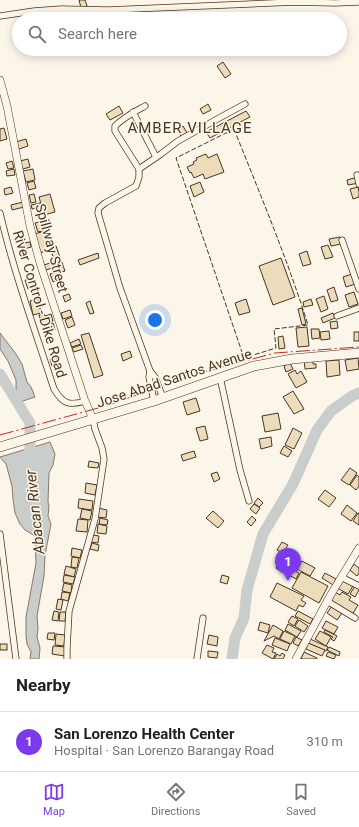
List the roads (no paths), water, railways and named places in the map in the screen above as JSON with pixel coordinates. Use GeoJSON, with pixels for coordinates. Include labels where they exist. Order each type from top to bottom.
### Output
{"type":"FeatureCollection","features":[{"type":"Feature","properties":{"kind":"highway","name":"Jose Abad Santos Avenue"},"geometry":{"type":"LineString","coordinates":[[0,447],[158,400],[254,366],[274,361],[359,353]]}},
{"type":"Feature","properties":{"kind":"street"},"geometry":{"type":"LineString","coordinates":[[27,12],[61,9],[108,10],[169,6],[295,2],[359,2]]}},
{"type":"Feature","properties":{"kind":"street"},"geometry":{"type":"LineString","coordinates":[[0,16],[12,14]]}},
{"type":"Feature","properties":{"kind":"street","name":"Spillway Street"},"geometry":{"type":"LineString","coordinates":[[0,80],[7,106],[30,226],[38,256],[90,420]]}},
{"type":"Feature","properties":{"kind":"street"},"geometry":{"type":"LineString","coordinates":[[139,169],[178,141],[245,104]]}},
{"type":"Feature","properties":{"kind":"street"},"geometry":{"type":"LineString","coordinates":[[145,106],[133,112],[115,126],[115,131],[139,169],[139,177],[136,186],[105,203],[99,208],[98,214],[120,288],[150,371],[155,377],[158,400]]}},
{"type":"Feature","properties":{"kind":"street"},"geometry":{"type":"LineString","coordinates":[[133,112],[156,157]]}},
{"type":"Feature","properties":{"kind":"street"},"geometry":{"type":"LineString","coordinates":[[357,175],[359,184]]}},
{"type":"Feature","properties":{"kind":"street","name":"River Control - Dike Road"},"geometry":{"type":"LineString","coordinates":[[0,213],[23,296],[54,389],[66,402],[72,404],[85,401]]}},
{"type":"Feature","properties":{"kind":"street"},"geometry":{"type":"LineString","coordinates":[[342,240],[359,290]]}},
{"type":"Feature","properties":{"kind":"street"},"geometry":{"type":"LineString","coordinates":[[337,316],[359,308]]}},
{"type":"Feature","properties":{"kind":"street"},"geometry":{"type":"LineString","coordinates":[[150,371],[149,378],[158,400]]}},
{"type":"Feature","properties":{"kind":"street"},"geometry":{"type":"LineString","coordinates":[[220,377],[248,501]]}},
{"type":"Feature","properties":{"kind":"street"},"geometry":{"type":"LineString","coordinates":[[67,659],[69,611],[95,519],[104,459],[102,448],[90,420]]}},
{"type":"Feature","properties":{"kind":"street"},"geometry":{"type":"LineString","coordinates":[[0,534],[16,659]]}},
{"type":"Feature","properties":{"kind":"street"},"geometry":{"type":"LineString","coordinates":[[296,659],[327,601],[359,548]]}},
{"type":"Feature","properties":{"kind":"street"},"geometry":{"type":"LineString","coordinates":[[342,576],[359,586]]}},
{"type":"Feature","properties":{"kind":"street"},"geometry":{"type":"LineString","coordinates":[[327,601],[355,618]]}},
{"type":"Feature","properties":{"kind":"street"},"geometry":{"type":"LineString","coordinates":[[197,659],[203,618]]}},
{"type":"Feature","properties":{"kind":"water"},"geometry":{"type":"Polygon","coordinates":[[[0,333],[22,364],[27,382],[35,397],[14,404],[13,398],[16,392],[16,380],[8,361],[0,349],[0,333]]]}},
{"type":"Feature","properties":{"kind":"water"},"geometry":{"type":"Polygon","coordinates":[[[50,442],[55,454],[53,465],[49,473],[48,516],[51,524],[45,555],[44,576],[37,616],[37,637],[40,648],[39,659],[30,659],[31,652],[27,644],[26,636],[26,617],[36,563],[35,536],[25,530],[20,524],[15,513],[12,486],[6,464],[0,457],[50,442]]]}},
{"type":"Feature","properties":{"kind":"waterway","name":"Abacan River"},"geometry":{"type":"LineString","coordinates":[[0,374],[30,423],[30,464]]}},
{"type":"Feature","properties":{"kind":"waterway"},"geometry":{"type":"LineString","coordinates":[[232,659],[235,638],[244,618],[247,590],[263,534],[293,484],[317,430],[331,411],[352,396],[359,393]]}},
{"type":"Feature","properties":{"kind":"place","name":"San Lorenzo Health Center"},"geometry":{"type":"Point","coordinates":[288,581]}},
{"type":"Feature","properties":{"kind":"district","name":"AMBER VILLAGE"},"geometry":{"type":"Point","coordinates":[190,128]}}]}
